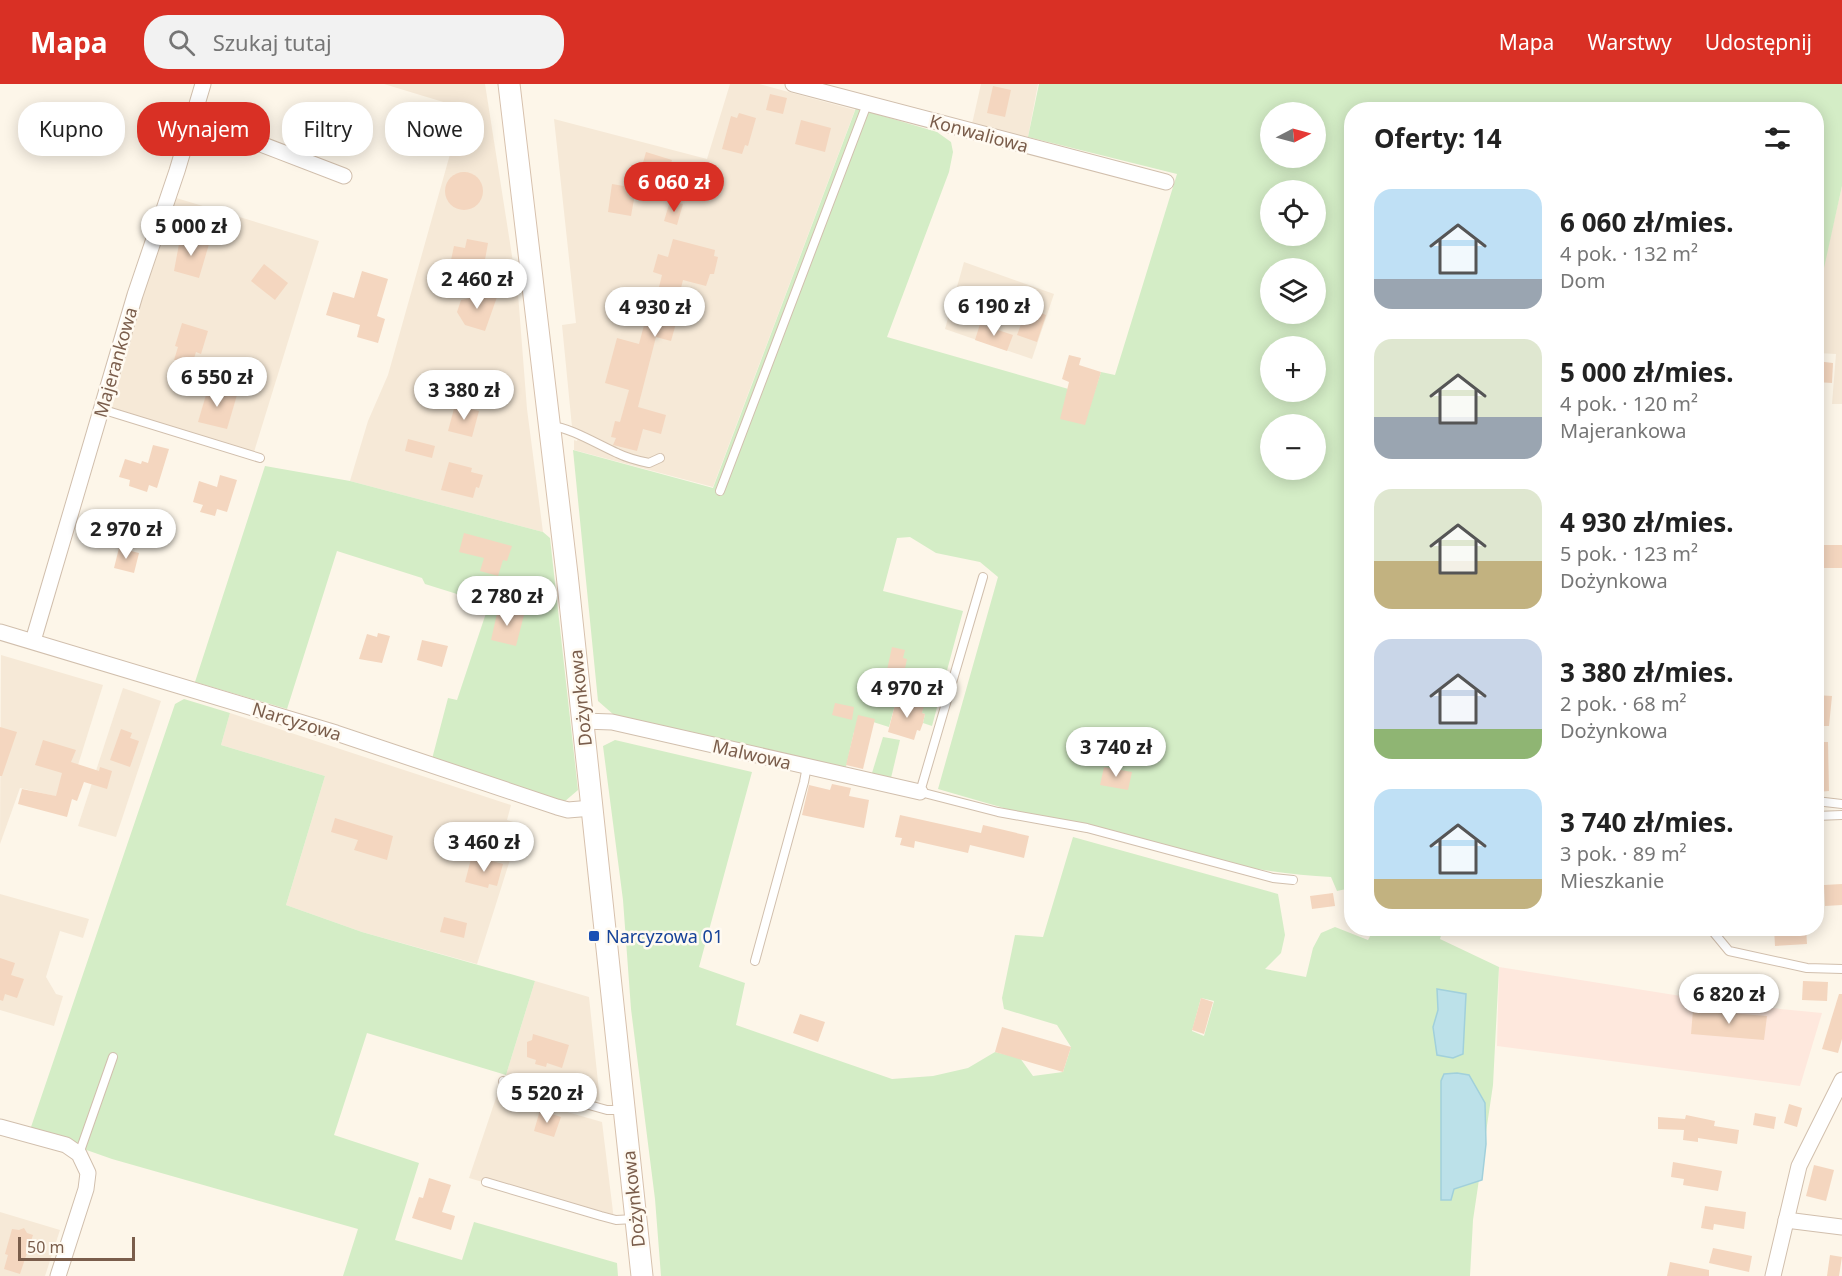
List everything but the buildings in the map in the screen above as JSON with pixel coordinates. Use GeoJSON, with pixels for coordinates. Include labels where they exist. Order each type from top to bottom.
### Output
{"type":"FeatureCollection","features":[{"type":"Feature","properties":{"kind":"street","name":"Majerankowa"},"geometry":{"type":"LineString","coordinates":[[198,102],[203,84]]}},
{"type":"Feature","properties":{"kind":"street","name":"Dożynkowa"},"geometry":{"type":"LineString","coordinates":[[509,84],[583,721],[642,1276]]}},
{"type":"Feature","properties":{"kind":"street","name":"Konwaliowa"},"geometry":{"type":"LineString","coordinates":[[794,84],[1166,182]]}},
{"type":"Feature","properties":{"kind":"street"},"geometry":{"type":"LineString","coordinates":[[270,148],[344,176]]}},
{"type":"Feature","properties":{"kind":"street","name":"Majerankowa"},"geometry":{"type":"LineString","coordinates":[[33,641],[135,295],[181,156]]}},
{"type":"Feature","properties":{"kind":"street","name":"Narcyzowa"},"geometry":{"type":"LineString","coordinates":[[0,632],[336,733],[557,807],[568,810],[592,808]]}},
{"type":"Feature","properties":{"kind":"street","name":"Malwowa"},"geometry":{"type":"LineString","coordinates":[[583,721],[612,722],[920,792]]}},
{"type":"Feature","properties":{"kind":"street"},"geometry":{"type":"LineString","coordinates":[[1773,1276],[1801,1159],[1842,1080]]}},
{"type":"Feature","properties":{"kind":"street"},"geometry":{"type":"LineString","coordinates":[[0,1127],[66,1145],[79,1154],[88,1173],[86,1189],[58,1276]]}},
{"type":"Feature","properties":{"kind":"street"},"geometry":{"type":"LineString","coordinates":[[1786,1220],[1842,1227]]}},
{"type":"Feature","properties":{"kind":"lane"},"geometry":{"type":"LineString","coordinates":[[720,491],[867,104]]}},
{"type":"Feature","properties":{"kind":"lane"},"geometry":{"type":"LineString","coordinates":[[101,409],[260,458]]}},
{"type":"Feature","properties":{"kind":"lane"},"geometry":{"type":"LineString","coordinates":[[550,426],[564,426],[579,436],[636,460],[649,463],[660,458]]}},
{"type":"Feature","properties":{"kind":"lane"},"geometry":{"type":"LineString","coordinates":[[983,577],[920,792],[998,812],[1087,828],[1273,878],[1293,880]]}},
{"type":"Feature","properties":{"kind":"lane"},"geometry":{"type":"LineString","coordinates":[[754,961],[807,766]]}},
{"type":"Feature","properties":{"kind":"lane"},"geometry":{"type":"LineString","coordinates":[[1824,802],[1842,804]]}},
{"type":"Feature","properties":{"kind":"lane"},"geometry":{"type":"LineString","coordinates":[[1824,816],[1842,815]]}},
{"type":"Feature","properties":{"kind":"lane"},"geometry":{"type":"LineString","coordinates":[[1717,936],[1729,951],[1807,968],[1842,969]]}},
{"type":"Feature","properties":{"kind":"lane"},"geometry":{"type":"LineString","coordinates":[[79,1154],[112,1057]]}},
{"type":"Feature","properties":{"kind":"lane"},"geometry":{"type":"LineString","coordinates":[[503,1081],[607,1110],[623,1110]]}},
{"type":"Feature","properties":{"kind":"lane"},"geometry":{"type":"LineString","coordinates":[[486,1182],[616,1220],[635,1219]]}},
{"type":"Feature","properties":{"kind":"shaded area"},"geometry":{"type":"Polygon","coordinates":[[[384,84],[485,84],[518,294],[527,409],[543,532],[350,481],[368,421],[388,375],[450,156],[484,156],[484,102],[443,102],[384,84]]]}},
{"type":"Feature","properties":{"kind":"shaded area"},"geometry":{"type":"Polygon","coordinates":[[[730,84],[759,84],[855,110],[713,487],[574,450],[574,440],[577,441],[581,431],[572,427],[562,325],[576,323],[554,119],[707,159],[730,84]]]}},
{"type":"Feature","properties":{"kind":"shaded area"},"geometry":{"type":"Polygon","coordinates":[[[981,84],[1038,84],[1028,137],[972,124],[981,84]]]}},
{"type":"Feature","properties":{"kind":"shaded area"},"geometry":{"type":"Polygon","coordinates":[[[1842,186],[1842,404],[1832,404],[1836,354],[1824,353],[1824,265],[1842,186]]]}},
{"type":"Feature","properties":{"kind":"shaded area"},"geometry":{"type":"Polygon","coordinates":[[[173,197],[319,241],[254,452],[112,408],[141,299],[173,197]]]}},
{"type":"Feature","properties":{"kind":"shaded area"},"geometry":{"type":"Polygon","coordinates":[[[964,262],[1054,294],[1032,359],[945,329],[964,262]]]}},
{"type":"Feature","properties":{"kind":"shaded area"},"geometry":{"type":"Polygon","coordinates":[[[1,655],[103,685],[78,765],[63,798],[20,788],[0,844],[1,655]]]}},
{"type":"Feature","properties":{"kind":"shaded area"},"geometry":{"type":"Polygon","coordinates":[[[123,688],[161,701],[116,837],[78,826],[123,688]]]}},
{"type":"Feature","properties":{"kind":"shaded area"},"geometry":{"type":"Polygon","coordinates":[[[230,713],[511,805],[507,820],[521,825],[477,964],[362,932],[286,905],[325,776],[221,745],[230,713]]]}},
{"type":"Feature","properties":{"kind":"shaded area"},"geometry":{"type":"Polygon","coordinates":[[[0,894],[89,919],[83,938],[60,931],[46,977],[56,994],[63,996],[54,1026],[0,1010],[0,894]]]}},
{"type":"Feature","properties":{"kind":"shaded area"},"geometry":{"type":"Polygon","coordinates":[[[1499,967],[1731,1004],[1822,1013],[1800,1086],[1497,1046],[1499,967]]]}},
{"type":"Feature","properties":{"kind":"shaded area"},"geometry":{"type":"Polygon","coordinates":[[[535,981],[589,997],[600,1101],[506,1075],[535,981]]]}},
{"type":"Feature","properties":{"kind":"shaded area"},"geometry":{"type":"Polygon","coordinates":[[[498,1092],[602,1122],[614,1220],[469,1178],[498,1092]]]}},
{"type":"Feature","properties":{"kind":"shaded area"},"geometry":{"type":"Polygon","coordinates":[[[0,1212],[60,1230],[45,1276],[0,1276],[0,1212]]]}},
{"type":"Feature","properties":{"kind":"green space"},"geometry":{"type":"Polygon","coordinates":[[[1039,84],[1842,84],[1842,186],[1824,268],[1824,102],[1344,102],[1344,890],[1337,891],[1331,877],[1232,865],[1182,855],[1083,831],[938,789],[998,577],[980,562],[936,553],[910,537],[897,538],[883,591],[963,611],[932,726],[923,723],[925,714],[922,713],[923,705],[897,697],[889,727],[870,721],[854,732],[846,767],[796,758],[614,715],[598,701],[573,450],[713,488],[856,108],[937,132],[951,142],[953,152],[949,172],[887,337],[1093,396],[1101,372],[1115,375],[1177,174],[1028,137],[1039,84]]]}},
{"type":"Feature","properties":{"kind":"green space"},"geometry":{"type":"Polygon","coordinates":[[[265,466],[350,481],[543,532],[550,538],[578,790],[564,802],[432,759],[448,698],[457,700],[489,604],[425,584],[422,578],[337,551],[287,709],[195,682],[265,466]]]}},
{"type":"Feature","properties":{"kind":"green space"},"geometry":{"type":"Polygon","coordinates":[[[184,699],[230,713],[221,745],[325,776],[286,905],[362,932],[535,981],[506,1075],[367,1033],[334,1135],[419,1163],[395,1240],[462,1260],[474,1222],[617,1263],[618,1276],[343,1276],[358,1229],[112,1159],[30,1130],[175,704],[184,699]]]}},
{"type":"Feature","properties":{"kind":"green space"},"geometry":{"type":"Polygon","coordinates":[[[883,737],[900,740],[891,778],[872,773],[883,737]]]}},
{"type":"Feature","properties":{"kind":"green space"},"geometry":{"type":"Polygon","coordinates":[[[615,740],[752,772],[699,967],[745,983],[736,1025],[892,1079],[933,1076],[968,1068],[995,1052],[1020,1058],[1033,1076],[1063,1072],[1071,1047],[1057,1025],[1004,1009],[1002,998],[1015,935],[1043,937],[1073,837],[1278,894],[1285,935],[1281,953],[1265,969],[1306,977],[1313,948],[1321,933],[1335,927],[1344,931],[1344,936],[1358,936],[1368,940],[1370,936],[1441,936],[1440,939],[1499,967],[1493,1085],[1473,1220],[1470,1276],[661,1276],[655,1199],[631,1009],[623,900],[603,746],[615,740]],[[1201,998],[1192,1031],[1204,1036],[1214,1001],[1201,998]]]}},
{"type":"Feature","properties":{"kind":"water"},"geometry":{"type":"Polygon","coordinates":[[[1437,989],[1466,994],[1463,1054],[1453,1058],[1437,1055],[1433,1027],[1438,1010],[1437,989]]]}},
{"type":"Feature","properties":{"kind":"water"},"geometry":{"type":"Polygon","coordinates":[[[1444,1074],[1469,1075],[1485,1103],[1486,1144],[1482,1180],[1454,1189],[1451,1200],[1441,1200],[1441,1081],[1444,1074]]]}},
{"type":"Feature","properties":{"kind":"place","name":"Narcyzowa 01"},"geometry":{"type":"Point","coordinates":[594,936]}}]}
